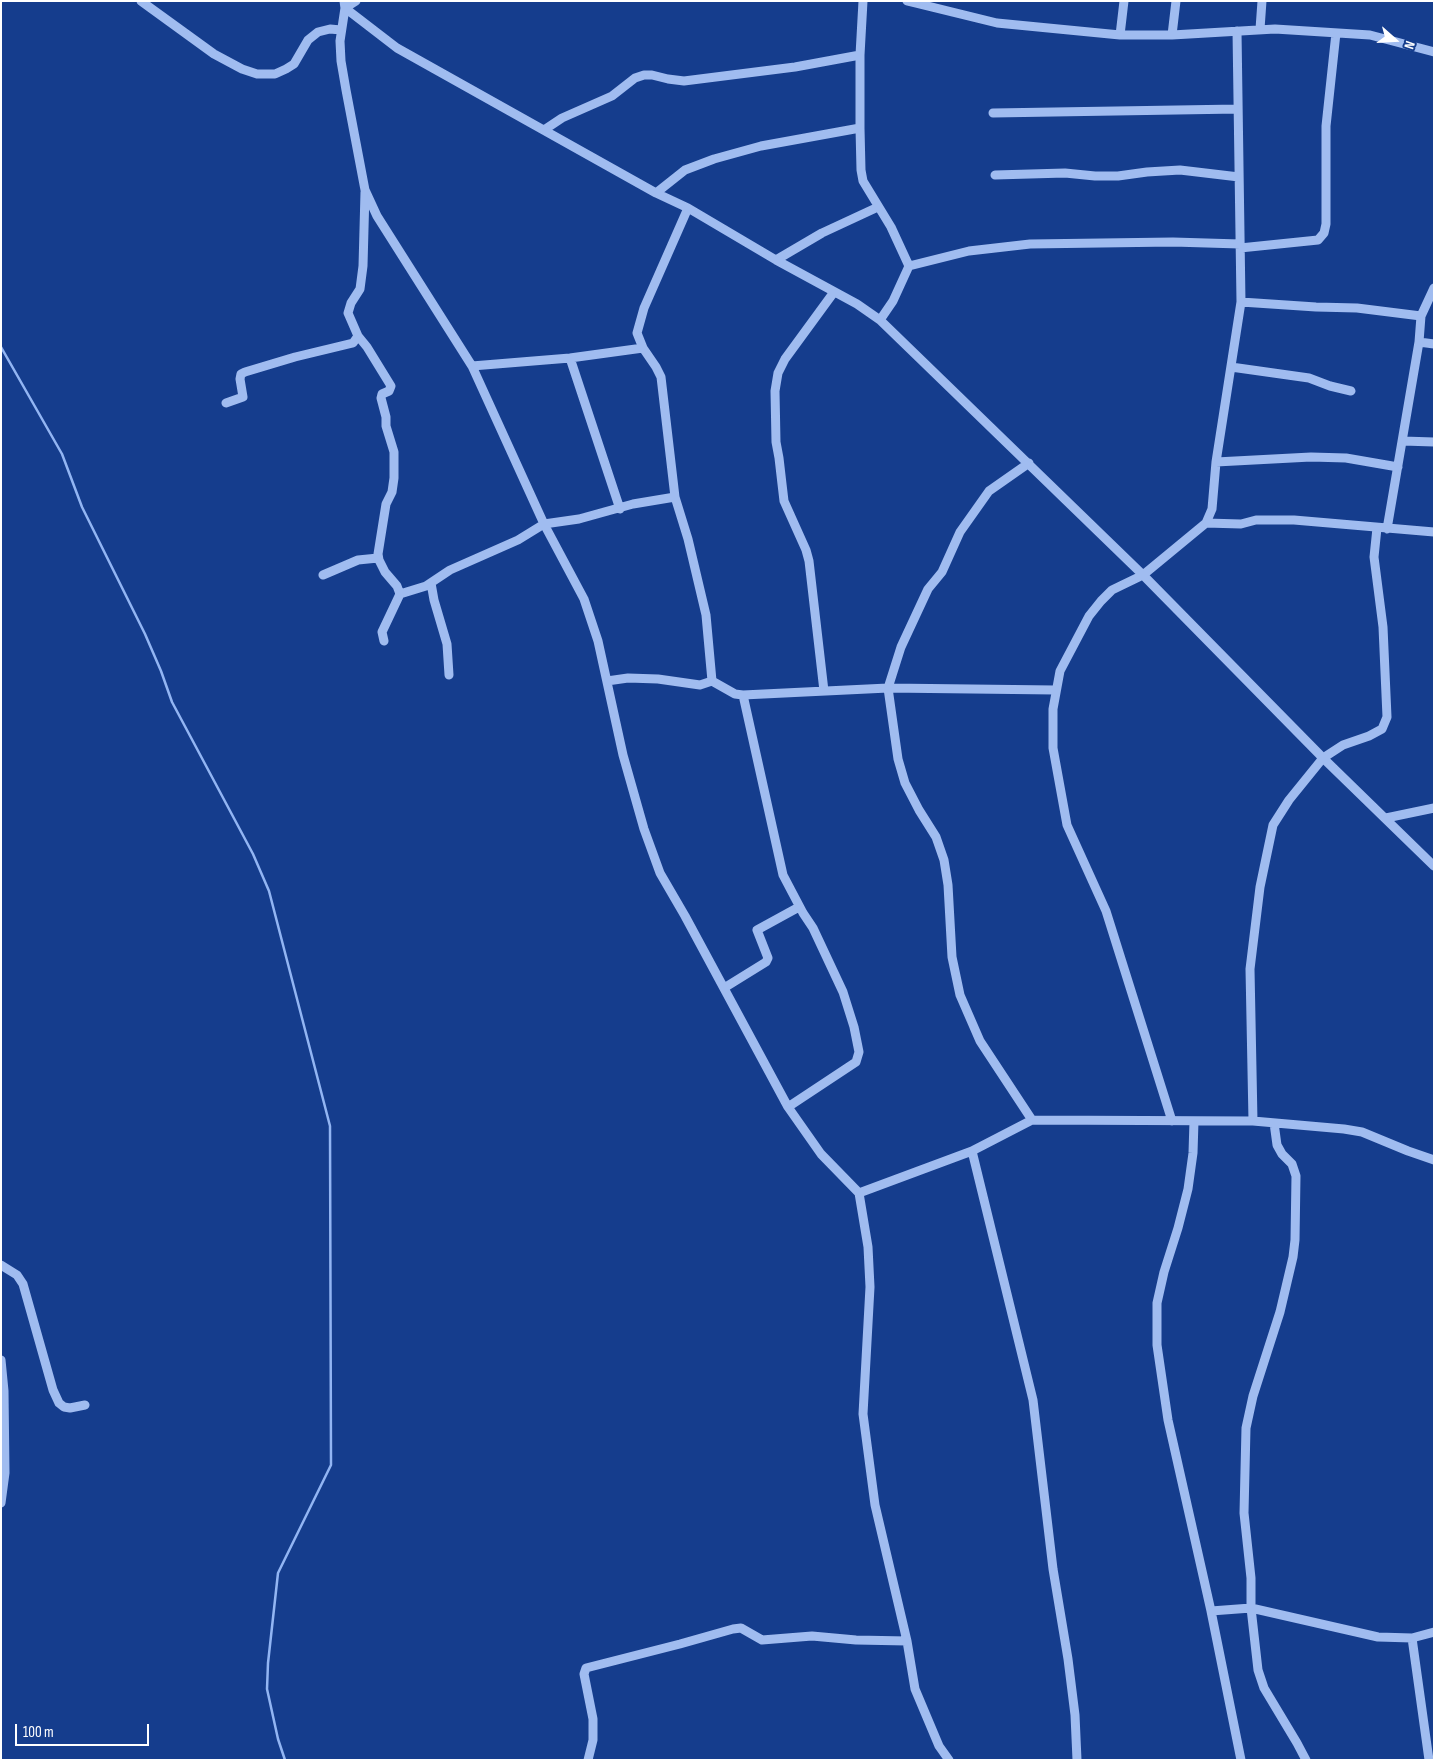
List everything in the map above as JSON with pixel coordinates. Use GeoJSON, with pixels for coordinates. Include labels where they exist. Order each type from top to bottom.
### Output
{"type":"FeatureCollection","features":[{"type":"Feature","properties":{"kind":"street"},"geometry":{"type":"LineString","coordinates":[[141,1],[214,54],[257,74],[275,74],[286,69],[294,64],[308,40],[318,32],[330,29],[341,30]]}},
{"type":"Feature","properties":{"kind":"street"},"geometry":{"type":"LineString","coordinates":[[345,5],[356,1]]}},
{"type":"Feature","properties":{"kind":"street"},"geometry":{"type":"LineString","coordinates":[[863,1],[860,55],[860,128],[863,181],[891,227],[909,266],[893,301],[880,320]]}},
{"type":"Feature","properties":{"kind":"street"},"geometry":{"type":"LineString","coordinates":[[907,1],[997,23],[1120,35],[1260,29],[1336,33],[1370,35],[1434,52]]}},
{"type":"Feature","properties":{"kind":"street"},"geometry":{"type":"LineString","coordinates":[[1120,35],[1124,1]]}},
{"type":"Feature","properties":{"kind":"street"},"geometry":{"type":"LineString","coordinates":[[1172,34],[1176,1]]}},
{"type":"Feature","properties":{"kind":"street"},"geometry":{"type":"LineString","coordinates":[[1260,29],[1262,1]]}},
{"type":"Feature","properties":{"kind":"street"},"geometry":{"type":"LineString","coordinates":[[345,5],[341,30],[341,61],[365,190],[363,266],[360,289],[351,303],[348,313],[358,336],[367,346],[392,386],[391,389],[382,394],[381,398],[395,462],[392,492],[386,504],[382,522],[378,558],[385,572],[397,586],[400,594],[382,632],[384,641]]}},
{"type":"Feature","properties":{"kind":"street"},"geometry":{"type":"LineString","coordinates":[[345,5],[372,31],[397,48],[656,193],[688,208],[776,260],[857,304],[880,320],[1143,575],[1323,758],[1434,866]]}},
{"type":"Feature","properties":{"kind":"street"},"geometry":{"type":"LineString","coordinates":[[1172,1121],[1106,911],[1067,825],[1052,748],[1055,690],[1060,671],[1089,616],[1112,590],[1143,575],[1206,523],[1212,510],[1216,462],[1241,302],[1237,31]]}},
{"type":"Feature","properties":{"kind":"street"},"geometry":{"type":"LineString","coordinates":[[909,266],[969,251],[1030,244],[1173,242],[1240,246],[1318,240],[1324,233],[1326,224],[1326,126],[1336,33]]}},
{"type":"Feature","properties":{"kind":"street"},"geometry":{"type":"LineString","coordinates":[[544,130],[562,118],[612,96],[635,78],[644,75],[684,81],[795,67],[860,55]]}},
{"type":"Feature","properties":{"kind":"street"},"geometry":{"type":"LineString","coordinates":[[993,112],[1238,109]]}},
{"type":"Feature","properties":{"kind":"street"},"geometry":{"type":"LineString","coordinates":[[656,193],[685,170],[714,159],[761,146],[860,128]]}},
{"type":"Feature","properties":{"kind":"street"},"geometry":{"type":"LineString","coordinates":[[995,175],[1065,173],[1118,176],[1180,170],[1239,177]]}},
{"type":"Feature","properties":{"kind":"street"},"geometry":{"type":"LineString","coordinates":[[365,190],[377,216],[472,366],[544,524],[584,599],[598,641],[623,755],[644,828],[660,873],[788,1107],[821,1154],[860,1194],[868,1247],[870,1288],[863,1414],[875,1505],[907,1641],[915,1689],[939,1746],[949,1760]]}},
{"type":"Feature","properties":{"kind":"street"},"geometry":{"type":"LineString","coordinates":[[776,260],[822,233],[878,207]]}},
{"type":"Feature","properties":{"kind":"street"},"geometry":{"type":"LineString","coordinates":[[688,208],[644,308],[637,333],[643,348],[656,366],[661,377],[675,497],[690,548],[706,615],[712,682]]}},
{"type":"Feature","properties":{"kind":"street"},"geometry":{"type":"LineString","coordinates":[[1387,529],[1420,342],[1421,316],[1434,288]]}},
{"type":"Feature","properties":{"kind":"street"},"geometry":{"type":"LineString","coordinates":[[824,691],[809,561],[784,501],[780,458],[776,442],[775,391],[778,373],[785,359],[834,292]]}},
{"type":"Feature","properties":{"kind":"street"},"geometry":{"type":"LineString","coordinates":[[1241,302],[1357,308],[1421,316]]}},
{"type":"Feature","properties":{"kind":"street"},"geometry":{"type":"LineString","coordinates":[[226,403],[243,397],[241,374],[295,357],[354,343],[358,336]]}},
{"type":"Feature","properties":{"kind":"street"},"geometry":{"type":"LineString","coordinates":[[1420,342],[1434,344]]}},
{"type":"Feature","properties":{"kind":"street"},"geometry":{"type":"LineString","coordinates":[[472,366],[570,358],[643,348]]}},
{"type":"Feature","properties":{"kind":"street"},"geometry":{"type":"LineString","coordinates":[[570,358],[620,509]]}},
{"type":"Feature","properties":{"kind":"street"},"geometry":{"type":"LineString","coordinates":[[1231,367],[1309,378],[1351,391]]}},
{"type":"Feature","properties":{"kind":"street"},"geometry":{"type":"LineString","coordinates":[[1403,442],[1434,442]]}},
{"type":"Feature","properties":{"kind":"street"},"geometry":{"type":"LineString","coordinates":[[1216,462],[1337,458],[1398,467]]}},
{"type":"Feature","properties":{"kind":"street"},"geometry":{"type":"LineString","coordinates":[[1029,463],[989,491],[960,532],[942,572],[928,589],[901,647],[888,688],[898,759],[905,783],[918,810],[936,837],[944,860],[948,885],[952,957],[960,995],[980,1041],[1032,1120]]}},
{"type":"Feature","properties":{"kind":"street"},"geometry":{"type":"LineString","coordinates":[[400,594],[416,590],[431,583],[450,570],[518,540],[544,524],[579,519],[620,509],[632,504],[675,497]]}},
{"type":"Feature","properties":{"kind":"street"},"geometry":{"type":"LineString","coordinates":[[1206,523],[1241,524],[1256,520],[1294,520],[1434,532]]}},
{"type":"Feature","properties":{"kind":"street"},"geometry":{"type":"LineString","coordinates":[[1253,1120],[1250,969],[1260,887],[1274,825],[1288,800],[1323,758],[1343,744],[1369,736],[1382,729],[1386,718],[1383,627],[1374,557],[1377,528]]}},
{"type":"Feature","properties":{"kind":"street"},"geometry":{"type":"LineString","coordinates":[[323,575],[358,560],[378,558]]}},
{"type":"Feature","properties":{"kind":"street"},"geometry":{"type":"LineString","coordinates":[[431,583],[447,644],[449,675]]}},
{"type":"Feature","properties":{"kind":"street"},"geometry":{"type":"LineString","coordinates":[[607,681],[628,678],[658,679],[700,685],[712,682],[735,694],[743,695],[888,688],[1055,690]]}},
{"type":"Feature","properties":{"kind":"street"},"geometry":{"type":"LineString","coordinates":[[743,695],[783,875],[813,928],[842,992],[854,1028],[859,1052],[856,1062],[788,1107]]}},
{"type":"Feature","properties":{"kind":"street"},"geometry":{"type":"LineString","coordinates":[[1386,818],[1434,808]]}},
{"type":"Feature","properties":{"kind":"street"},"geometry":{"type":"LineString","coordinates":[[724,988],[766,962],[768,958],[757,930],[800,907]]}},
{"type":"Feature","properties":{"kind":"street"},"geometry":{"type":"LineString","coordinates":[[860,1194],[972,1151],[1032,1120],[1253,1120],[1362,1132],[1408,1152],[1434,1160]]}},
{"type":"Feature","properties":{"kind":"street"},"geometry":{"type":"LineString","coordinates":[[1194,1121],[1193,1153],[1188,1189],[1157,1303],[1157,1345],[1168,1420],[1211,1611],[1241,1760]]}},
{"type":"Feature","properties":{"kind":"street"},"geometry":{"type":"LineString","coordinates":[[1274,1123],[1278,1145],[1282,1154],[1292,1164],[1296,1176],[1293,1257],[1280,1312],[1253,1396],[1246,1428],[1244,1513],[1258,1670],[1264,1688],[1298,1743],[1306,1760]]}},
{"type":"Feature","properties":{"kind":"street"},"geometry":{"type":"LineString","coordinates":[[972,1151],[1033,1400],[1053,1569],[1071,1687],[1077,1760]]}},
{"type":"Feature","properties":{"kind":"street"},"geometry":{"type":"LineString","coordinates":[[1,1265],[17,1275],[23,1284],[53,1390],[59,1403],[64,1407],[70,1408],[85,1405]]}},
{"type":"Feature","properties":{"kind":"street"},"geometry":{"type":"LineString","coordinates":[[1,1360],[4,1391],[5,1464],[1,1503]]}},
{"type":"Feature","properties":{"kind":"street"},"geometry":{"type":"LineString","coordinates":[[1211,1611],[1251,1608],[1378,1637],[1412,1638],[1434,1632]]}},
{"type":"Feature","properties":{"kind":"street"},"geometry":{"type":"LineString","coordinates":[[588,1760],[593,1740],[593,1719],[584,1674],[586,1668],[741,1628],[762,1640],[812,1636],[856,1640],[907,1641]]}},
{"type":"Feature","properties":{"kind":"street"},"geometry":{"type":"LineString","coordinates":[[1412,1638],[1429,1760]]}},
{"type":"Feature","properties":{"kind":"waterway"},"geometry":{"type":"LineString","coordinates":[[1,347],[62,454],[82,507],[145,634],[172,702],[253,854],[269,891],[330,1126],[331,1465],[278,1573],[267,1689],[278,1739],[285,1760]]}}]}
